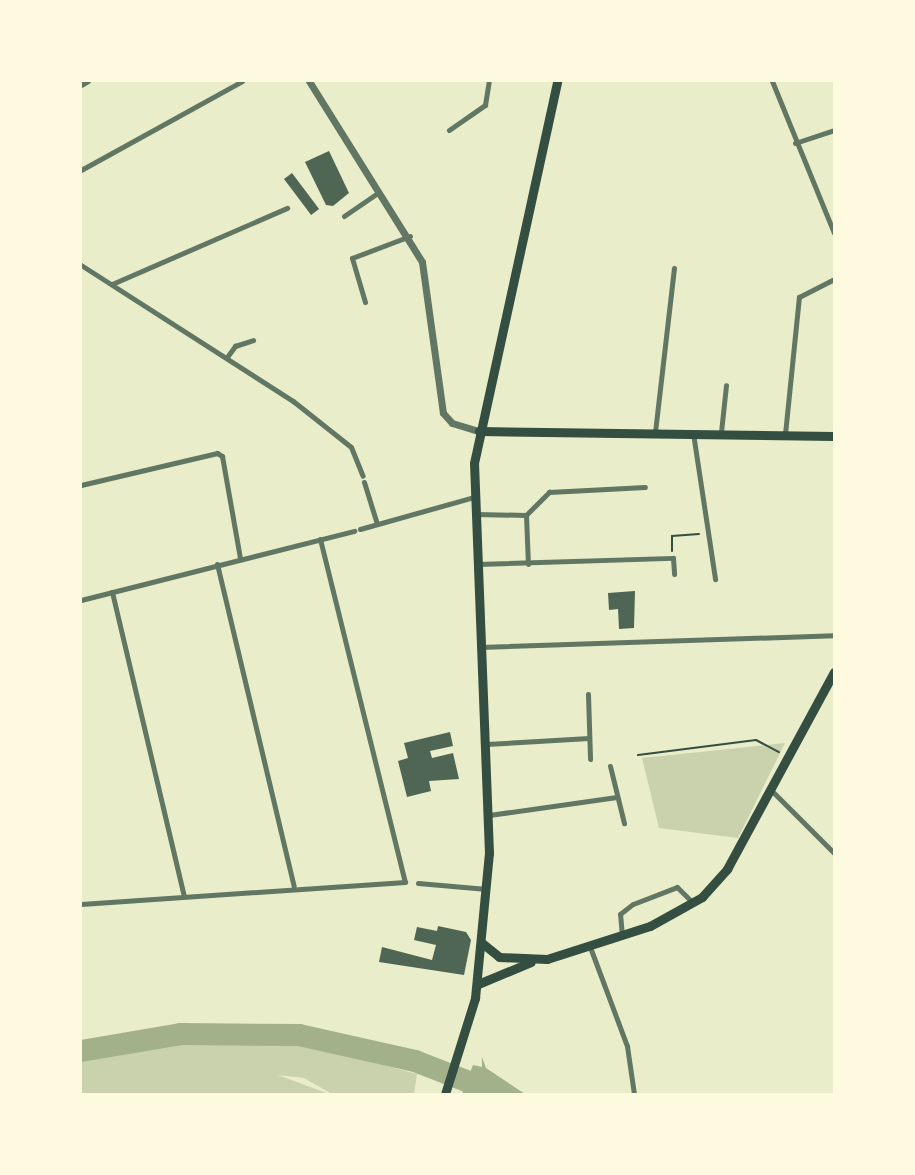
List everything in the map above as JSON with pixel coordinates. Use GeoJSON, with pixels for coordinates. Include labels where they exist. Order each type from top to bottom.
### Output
{"type":"FeatureCollection","features":[{"type":"Feature","properties":{"kind":"main road"},"geometry":{"type":"LineString","coordinates":[[445,1094],[466,1038],[478,984],[487,889],[489,815],[473,514],[479,431],[557,81]]}},
{"type":"Feature","properties":{"kind":"main road"},"geometry":{"type":"LineString","coordinates":[[479,431],[721,432],[834,436]]}},
{"type":"Feature","properties":{"kind":"main road"},"geometry":{"type":"LineString","coordinates":[[478,984],[531,962],[622,936],[693,904],[727,869],[834,672]]}},
{"type":"Feature","properties":{"kind":"main road"},"geometry":{"type":"LineString","coordinates":[[482,940],[492,954],[531,962]]}},
{"type":"Feature","properties":{"kind":"street"},"geometry":{"type":"LineString","coordinates":[[81,85],[88,81]]}},
{"type":"Feature","properties":{"kind":"street"},"geometry":{"type":"LineString","coordinates":[[81,170],[242,81]]}},
{"type":"Feature","properties":{"kind":"street"},"geometry":{"type":"LineString","coordinates":[[309,81],[410,236],[422,262],[443,412],[452,423],[479,431]]}},
{"type":"Feature","properties":{"kind":"street"},"geometry":{"type":"LineString","coordinates":[[449,130],[484,105],[489,81]]}},
{"type":"Feature","properties":{"kind":"street"},"geometry":{"type":"LineString","coordinates":[[772,81],[795,143],[834,233]]}},
{"type":"Feature","properties":{"kind":"street"},"geometry":{"type":"LineString","coordinates":[[795,143],[834,130]]}},
{"type":"Feature","properties":{"kind":"street"},"geometry":{"type":"LineString","coordinates":[[344,216],[380,192]]}},
{"type":"Feature","properties":{"kind":"street"},"geometry":{"type":"LineString","coordinates":[[112,284],[287,208]]}},
{"type":"Feature","properties":{"kind":"street"},"geometry":{"type":"LineString","coordinates":[[365,302],[352,258],[410,236]]}},
{"type":"Feature","properties":{"kind":"street"},"geometry":{"type":"LineString","coordinates":[[81,265],[227,357],[351,447],[364,479],[376,524]]}},
{"type":"Feature","properties":{"kind":"street"},"geometry":{"type":"LineString","coordinates":[[655,432],[674,268]]}},
{"type":"Feature","properties":{"kind":"street"},"geometry":{"type":"LineString","coordinates":[[785,434],[799,297],[834,279]]}},
{"type":"Feature","properties":{"kind":"street"},"geometry":{"type":"LineString","coordinates":[[227,357],[235,346],[253,340]]}},
{"type":"Feature","properties":{"kind":"street"},"geometry":{"type":"LineString","coordinates":[[721,432],[726,385]]}},
{"type":"Feature","properties":{"kind":"street"},"geometry":{"type":"LineString","coordinates":[[692,432],[705,534],[715,579]]}},
{"type":"Feature","properties":{"kind":"street"},"geometry":{"type":"LineString","coordinates":[[81,485],[217,453],[222,456],[240,558]]}},
{"type":"Feature","properties":{"kind":"street"},"geometry":{"type":"LineString","coordinates":[[473,514],[526,515],[549,492],[645,487]]}},
{"type":"Feature","properties":{"kind":"street"},"geometry":{"type":"LineString","coordinates":[[81,600],[357,530],[474,497]]}},
{"type":"Feature","properties":{"kind":"street"},"geometry":{"type":"LineString","coordinates":[[526,515],[528,564]]}},
{"type":"Feature","properties":{"kind":"street"},"geometry":{"type":"LineString","coordinates":[[81,904],[294,886],[406,882],[320,539]]}},
{"type":"Feature","properties":{"kind":"street"},"geometry":{"type":"LineString","coordinates":[[476,564],[673,558],[674,574]]}},
{"type":"Feature","properties":{"kind":"street"},"geometry":{"type":"LineString","coordinates":[[217,564],[294,886]]}},
{"type":"Feature","properties":{"kind":"street"},"geometry":{"type":"LineString","coordinates":[[112,592],[184,896]]}},
{"type":"Feature","properties":{"kind":"street"},"geometry":{"type":"LineString","coordinates":[[480,647],[834,635]]}},
{"type":"Feature","properties":{"kind":"street"},"geometry":{"type":"LineString","coordinates":[[588,694],[590,759]]}},
{"type":"Feature","properties":{"kind":"street"},"geometry":{"type":"LineString","coordinates":[[486,744],[590,738]]}},
{"type":"Feature","properties":{"kind":"street"},"geometry":{"type":"LineString","coordinates":[[610,766],[624,823]]}},
{"type":"Feature","properties":{"kind":"street"},"geometry":{"type":"LineString","coordinates":[[769,788],[834,853]]}},
{"type":"Feature","properties":{"kind":"street"},"geometry":{"type":"LineString","coordinates":[[489,815],[617,797]]}},
{"type":"Feature","properties":{"kind":"street"},"geometry":{"type":"LineString","coordinates":[[418,883],[487,889]]}},
{"type":"Feature","properties":{"kind":"street"},"geometry":{"type":"LineString","coordinates":[[622,936],[620,914],[633,904],[677,887],[693,904]]}},
{"type":"Feature","properties":{"kind":"street"},"geometry":{"type":"LineString","coordinates":[[590,947],[627,1046],[634,1094]]}},
{"type":"Feature","properties":{"kind":"path"},"geometry":{"type":"LineString","coordinates":[[673,558],[672,536],[705,534]]}},
{"type":"Feature","properties":{"kind":"path"},"geometry":{"type":"LineString","coordinates":[[638,755],[756,740],[787,755]]}},
{"type":"Feature","properties":{"kind":"shaded area"},"geometry":{"type":"Polygon","coordinates":[[[785,743],[738,838],[659,828],[642,758],[785,743]]]}},
{"type":"Feature","properties":{"kind":"shaded area"},"geometry":{"type":"Polygon","coordinates":[[[182,1041],[298,1042],[417,1074],[414,1094],[332,1094],[304,1078],[278,1075],[329,1094],[81,1094],[81,1057],[182,1041]]]}},
{"type":"Feature","properties":{"kind":"shaded area"},"geometry":{"type":"Polygon","coordinates":[[[482,1057],[486,1068],[525,1094],[462,1094],[473,1065],[482,1067],[482,1057]]]}},
{"type":"Feature","properties":{"kind":"building"},"geometry":{"type":"Polygon","coordinates":[[[329,151],[349,193],[333,206],[326,205],[305,162],[329,151]]]}},
{"type":"Feature","properties":{"kind":"building"},"geometry":{"type":"Polygon","coordinates":[[[292,173],[319,209],[311,215],[284,179],[292,173]]]}},
{"type":"Feature","properties":{"kind":"building"},"geometry":{"type":"Polygon","coordinates":[[[635,591],[634,628],[619,629],[618,609],[609,610],[608,593],[635,591]]]}},
{"type":"Feature","properties":{"kind":"building"},"geometry":{"type":"Polygon","coordinates":[[[450,732],[453,746],[430,751],[432,758],[453,753],[459,779],[429,781],[431,791],[407,797],[398,761],[408,758],[404,743],[450,732]]]}},
{"type":"Feature","properties":{"kind":"building"},"geometry":{"type":"Polygon","coordinates":[[[438,926],[466,932],[471,940],[464,975],[379,962],[382,947],[432,960],[436,945],[414,940],[417,927],[437,931],[438,926]]]}},
{"type":"Feature","properties":{"kind":"waterway"},"geometry":{"type":"LineString","coordinates":[[81,1051],[181,1034],[299,1035],[415,1061],[500,1094]]}}]}
